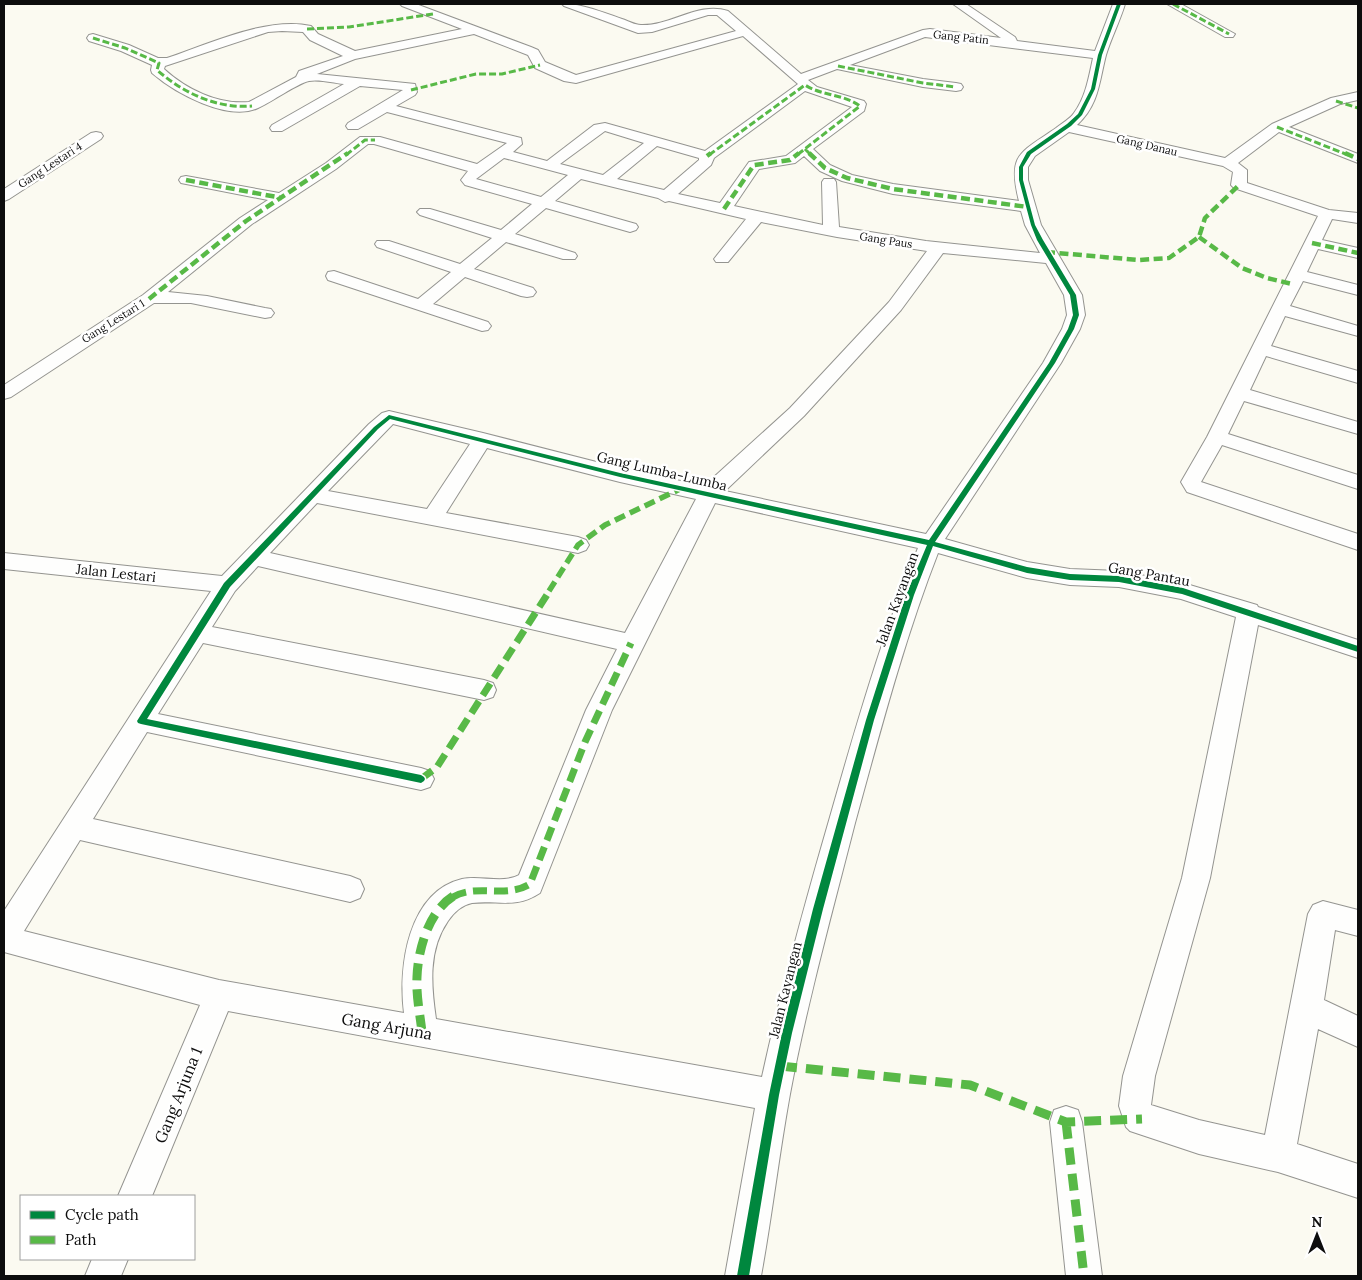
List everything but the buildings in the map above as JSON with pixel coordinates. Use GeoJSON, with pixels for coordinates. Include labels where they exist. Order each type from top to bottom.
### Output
{"type":"FeatureCollection","features":[{"type":"Feature","properties":{"kind":"street"},"geometry":{"type":"LineString","coordinates":[[406,4],[534,53],[540,65],[573,79],[745,32]]}},
{"type":"Feature","properties":{"kind":"street"},"geometry":{"type":"LineString","coordinates":[[568,4],[638,29],[652,28],[718,10],[724,13],[802,82],[820,94],[851,100],[860,107],[790,160],[754,164],[724,209]]}},
{"type":"Feature","properties":{"kind":"street"},"geometry":{"type":"LineString","coordinates":[[960,4],[1015,43]]}},
{"type":"Feature","properties":{"kind":"street","name":"Jalan Kayangan"},"geometry":{"type":"LineString","coordinates":[[742,1276],[787,1033],[818,909],[870,720],[910,595],[931,543],[1052,363],[1071,329],[1076,315],[1075,304],[1065,279],[1040,240],[1020,180],[1023,162],[1038,146],[1080,115],[1093,89],[1100,55],[1118,4]]}},
{"type":"Feature","properties":{"kind":"street"},"geometry":{"type":"LineString","coordinates":[[1173,4],[1229,34]]}},
{"type":"Feature","properties":{"kind":"street"},"geometry":{"type":"LineString","coordinates":[[93,38],[125,48],[159,63],[168,62],[266,29],[282,27],[307,29],[314,36],[351,54],[351,56]]}},
{"type":"Feature","properties":{"kind":"street"},"geometry":{"type":"LineString","coordinates":[[305,78],[302,76],[304,74],[351,56],[476,30]]}},
{"type":"Feature","properties":{"kind":"street","name":"Gang Patin"},"geometry":{"type":"LineString","coordinates":[[665,197],[706,162],[707,156],[802,82],[838,66],[923,34],[940,34],[1100,55]]}},
{"type":"Feature","properties":{"kind":"street"},"geometry":{"type":"LineString","coordinates":[[159,63],[157,70],[179,87],[202,98],[244,107],[252,106],[305,78],[411,88],[410,92],[353,126]]}},
{"type":"Feature","properties":{"kind":"street"},"geometry":{"type":"LineString","coordinates":[[838,66],[923,83],[956,87]]}},
{"type":"Feature","properties":{"kind":"street"},"geometry":{"type":"LineString","coordinates":[[277,128],[358,82]]}},
{"type":"Feature","properties":{"kind":"street"},"geometry":{"type":"LineString","coordinates":[[1358,96],[1336,101],[1277,127],[1228,163],[1240,170],[1241,176],[1238,185],[1327,214],[1358,218]]}},
{"type":"Feature","properties":{"kind":"street"},"geometry":{"type":"LineString","coordinates":[[1336,101],[1358,108]]}},
{"type":"Feature","properties":{"kind":"street"},"geometry":{"type":"LineString","coordinates":[[385,107],[516,142],[504,154],[468,178],[470,182],[630,227]]}},
{"type":"Feature","properties":{"kind":"street"},"geometry":{"type":"LineString","coordinates":[[549,166],[601,128],[609,127],[707,156]]}},
{"type":"Feature","properties":{"kind":"street","name":"Gang Danau"},"geometry":{"type":"LineString","coordinates":[[1066,127],[1228,163]]}},
{"type":"Feature","properties":{"kind":"street"},"geometry":{"type":"LineString","coordinates":[[1277,127],[1340,150],[1358,160]]}},
{"type":"Feature","properties":{"kind":"street","name":"Gang Lestari 4"},"geometry":{"type":"LineString","coordinates":[[4,196],[96,136]]}},
{"type":"Feature","properties":{"kind":"street"},"geometry":{"type":"LineString","coordinates":[[149,298],[246,221],[368,139],[479,169]]}},
{"type":"Feature","properties":{"kind":"street"},"geometry":{"type":"LineString","coordinates":[[605,181],[654,140]]}},
{"type":"Feature","properties":{"kind":"street"},"geometry":{"type":"LineString","coordinates":[[805,149],[825,168],[847,178],[893,189],[1028,207]]}},
{"type":"Feature","properties":{"kind":"street","name":"Gang Paus"},"geometry":{"type":"LineString","coordinates":[[504,154],[665,197],[756,217],[938,248],[1051,259]]}},
{"type":"Feature","properties":{"kind":"street"},"geometry":{"type":"LineString","coordinates":[[420,306],[578,174]]}},
{"type":"Feature","properties":{"kind":"street"},"geometry":{"type":"LineString","coordinates":[[186,180],[282,198]]}},
{"type":"Feature","properties":{"kind":"street"},"geometry":{"type":"LineString","coordinates":[[829,182],[831,230]]}},
{"type":"Feature","properties":{"kind":"street"},"geometry":{"type":"LineString","coordinates":[[425,212],[570,256]]}},
{"type":"Feature","properties":{"kind":"street"},"geometry":{"type":"LineString","coordinates":[[1327,214],[1217,437],[1191,481],[1194,487],[1358,542]]}},
{"type":"Feature","properties":{"kind":"street"},"geometry":{"type":"LineString","coordinates":[[722,259],[756,217]]}},
{"type":"Feature","properties":{"kind":"street"},"geometry":{"type":"LineString","coordinates":[[1312,243],[1358,252]]}},
{"type":"Feature","properties":{"kind":"street"},"geometry":{"type":"LineString","coordinates":[[383,244],[527,292]]}},
{"type":"Feature","properties":{"kind":"street"},"geometry":{"type":"LineString","coordinates":[[422,1032],[417,972],[420,951],[434,916],[445,901],[457,894],[471,890],[520,890],[530,884],[585,742],[631,644],[709,494],[810,398],[895,306],[938,248]]}},
{"type":"Feature","properties":{"kind":"street"},"geometry":{"type":"LineString","coordinates":[[1297,274],[1358,290]]}},
{"type":"Feature","properties":{"kind":"street"},"geometry":{"type":"LineString","coordinates":[[334,276],[482,326]]}},
{"type":"Feature","properties":{"kind":"street","name":"Gang Lestari 1"},"geometry":{"type":"LineString","coordinates":[[4,394],[36,370],[149,298],[177,296],[265,313]]}},
{"type":"Feature","properties":{"kind":"street"},"geometry":{"type":"LineString","coordinates":[[1280,310],[1358,331]]}},
{"type":"Feature","properties":{"kind":"street"},"geometry":{"type":"LineString","coordinates":[[1260,349],[1358,377]]}},
{"type":"Feature","properties":{"kind":"street"},"geometry":{"type":"LineString","coordinates":[[1239,393],[1358,428]]}},
{"type":"Feature","properties":{"kind":"street","name":"Gang Lumba-Lumba"},"geometry":{"type":"LineString","coordinates":[[312,495],[376,428],[389,417],[483,439],[620,475],[931,543]]}},
{"type":"Feature","properties":{"kind":"street"},"geometry":{"type":"LineString","coordinates":[[1217,437],[1358,482]]}},
{"type":"Feature","properties":{"kind":"street"},"geometry":{"type":"LineString","coordinates":[[433,517],[483,439]]}},
{"type":"Feature","properties":{"kind":"street"},"geometry":{"type":"LineString","coordinates":[[350,889],[73,827],[227,586],[312,495],[578,545]]}},
{"type":"Feature","properties":{"kind":"street","name":"Gang Pantau"},"geometry":{"type":"LineString","coordinates":[[931,543],[1027,570],[1152,584],[1183,591],[1249,611],[1358,649]]}},
{"type":"Feature","properties":{"kind":"street"},"geometry":{"type":"LineString","coordinates":[[253,557],[631,644]]}},
{"type":"Feature","properties":{"kind":"street","name":"Jalan Lestari"},"geometry":{"type":"LineString","coordinates":[[4,561],[227,586]]}},
{"type":"Feature","properties":{"kind":"street"},"geometry":{"type":"LineString","coordinates":[[1249,611],[1196,878],[1139,1076],[1135,1106],[1138,1115],[1142,1119],[1199,1137],[1278,1155],[1358,1181]]}},
{"type":"Feature","properties":{"kind":"street"},"geometry":{"type":"LineString","coordinates":[[197,633],[484,690]]}},
{"type":"Feature","properties":{"kind":"street"},"geometry":{"type":"LineString","coordinates":[[141,720],[421,779]]}},
{"type":"Feature","properties":{"kind":"street","name":"Gang Arjuna"},"geometry":{"type":"LineString","coordinates":[[73,827],[10,926],[9,934],[12,941],[219,994],[774,1095]]}},
{"type":"Feature","properties":{"kind":"street"},"geometry":{"type":"LineString","coordinates":[[1278,1155],[1307,1008],[1323,914],[1358,923]]}},
{"type":"Feature","properties":{"kind":"street","name":"Gang Arjuna 1"},"geometry":{"type":"LineString","coordinates":[[136,1195],[219,994]]}},
{"type":"Feature","properties":{"kind":"street"},"geometry":{"type":"LineString","coordinates":[[1307,1008],[1358,1032]]}},
{"type":"Feature","properties":{"kind":"street"},"geometry":{"type":"LineString","coordinates":[[1066,1122],[1084,1276]]}},
{"type":"Feature","properties":{"kind":"street"},"geometry":{"type":"LineString","coordinates":[[102,1276],[110,1260]]}},
{"type":"Feature","properties":{"kind":"marked path"},"geometry":{"type":"LineString","coordinates":[[1173,4],[1229,34]]}},
{"type":"Feature","properties":{"kind":"marked path"},"geometry":{"type":"LineString","coordinates":[[307,29],[349,27],[433,14]]}},
{"type":"Feature","properties":{"kind":"marked path"},"geometry":{"type":"LineString","coordinates":[[93,38],[125,48],[159,63],[157,70],[165,78],[202,98],[228,106],[252,106]]}},
{"type":"Feature","properties":{"kind":"marked path"},"geometry":{"type":"LineString","coordinates":[[411,90],[476,74],[502,74],[540,65]]}},
{"type":"Feature","properties":{"kind":"marked path"},"geometry":{"type":"LineString","coordinates":[[838,66],[923,83],[956,87]]}},
{"type":"Feature","properties":{"kind":"marked path"},"geometry":{"type":"LineString","coordinates":[[707,156],[805,85],[819,92],[848,99],[860,106],[790,160],[754,165],[724,209]]}},
{"type":"Feature","properties":{"kind":"marked path"},"geometry":{"type":"LineString","coordinates":[[1336,101],[1358,108]]}},
{"type":"Feature","properties":{"kind":"marked path"},"geometry":{"type":"LineString","coordinates":[[1277,127],[1358,159]]}},
{"type":"Feature","properties":{"kind":"marked path"},"geometry":{"type":"LineString","coordinates":[[149,299],[246,221],[331,166],[365,140],[375,140]]}},
{"type":"Feature","properties":{"kind":"marked path"},"geometry":{"type":"LineString","coordinates":[[805,149],[825,168],[847,178],[893,189],[1028,207]]}},
{"type":"Feature","properties":{"kind":"marked path"},"geometry":{"type":"LineString","coordinates":[[186,180],[282,198]]}},
{"type":"Feature","properties":{"kind":"marked path"},"geometry":{"type":"LineString","coordinates":[[1046,252],[1139,260],[1169,258],[1199,237],[1205,218],[1239,185]]}},
{"type":"Feature","properties":{"kind":"marked path"},"geometry":{"type":"LineString","coordinates":[[1199,237],[1242,268],[1267,278],[1292,284]]}},
{"type":"Feature","properties":{"kind":"marked path"},"geometry":{"type":"LineString","coordinates":[[1312,243],[1358,253]]}},
{"type":"Feature","properties":{"kind":"marked path"},"geometry":{"type":"LineString","coordinates":[[421,779],[437,767],[578,545],[605,525],[680,489]]}},
{"type":"Feature","properties":{"kind":"marked path"},"geometry":{"type":"LineString","coordinates":[[422,1032],[417,993],[417,971],[422,945],[433,919],[440,907],[450,898],[461,892],[474,890],[511,891],[524,888],[530,884],[585,742],[631,643]]}},
{"type":"Feature","properties":{"kind":"marked path"},"geometry":{"type":"LineString","coordinates":[[780,1066],[970,1085],[1066,1122],[1142,1119]]}},
{"type":"Feature","properties":{"kind":"marked path"},"geometry":{"type":"LineString","coordinates":[[1066,1122],[1084,1276]]}},
{"type":"Feature","properties":{"kind":"cycle path"},"geometry":{"type":"LineString","coordinates":[[743,1276],[774,1095],[787,1033],[818,909],[870,720],[910,595],[931,543],[1052,363],[1071,329],[1076,315],[1073,295],[1033,225],[1021,180],[1021,167],[1029,153],[1080,115],[1093,89],[1100,55],[1119,4]]}},
{"type":"Feature","properties":{"kind":"cycle path"},"geometry":{"type":"LineString","coordinates":[[421,779],[141,721],[227,585],[376,428],[389,417],[620,475],[931,543],[1027,570],[1070,577],[1119,579],[1183,591],[1358,649]]}}]}
